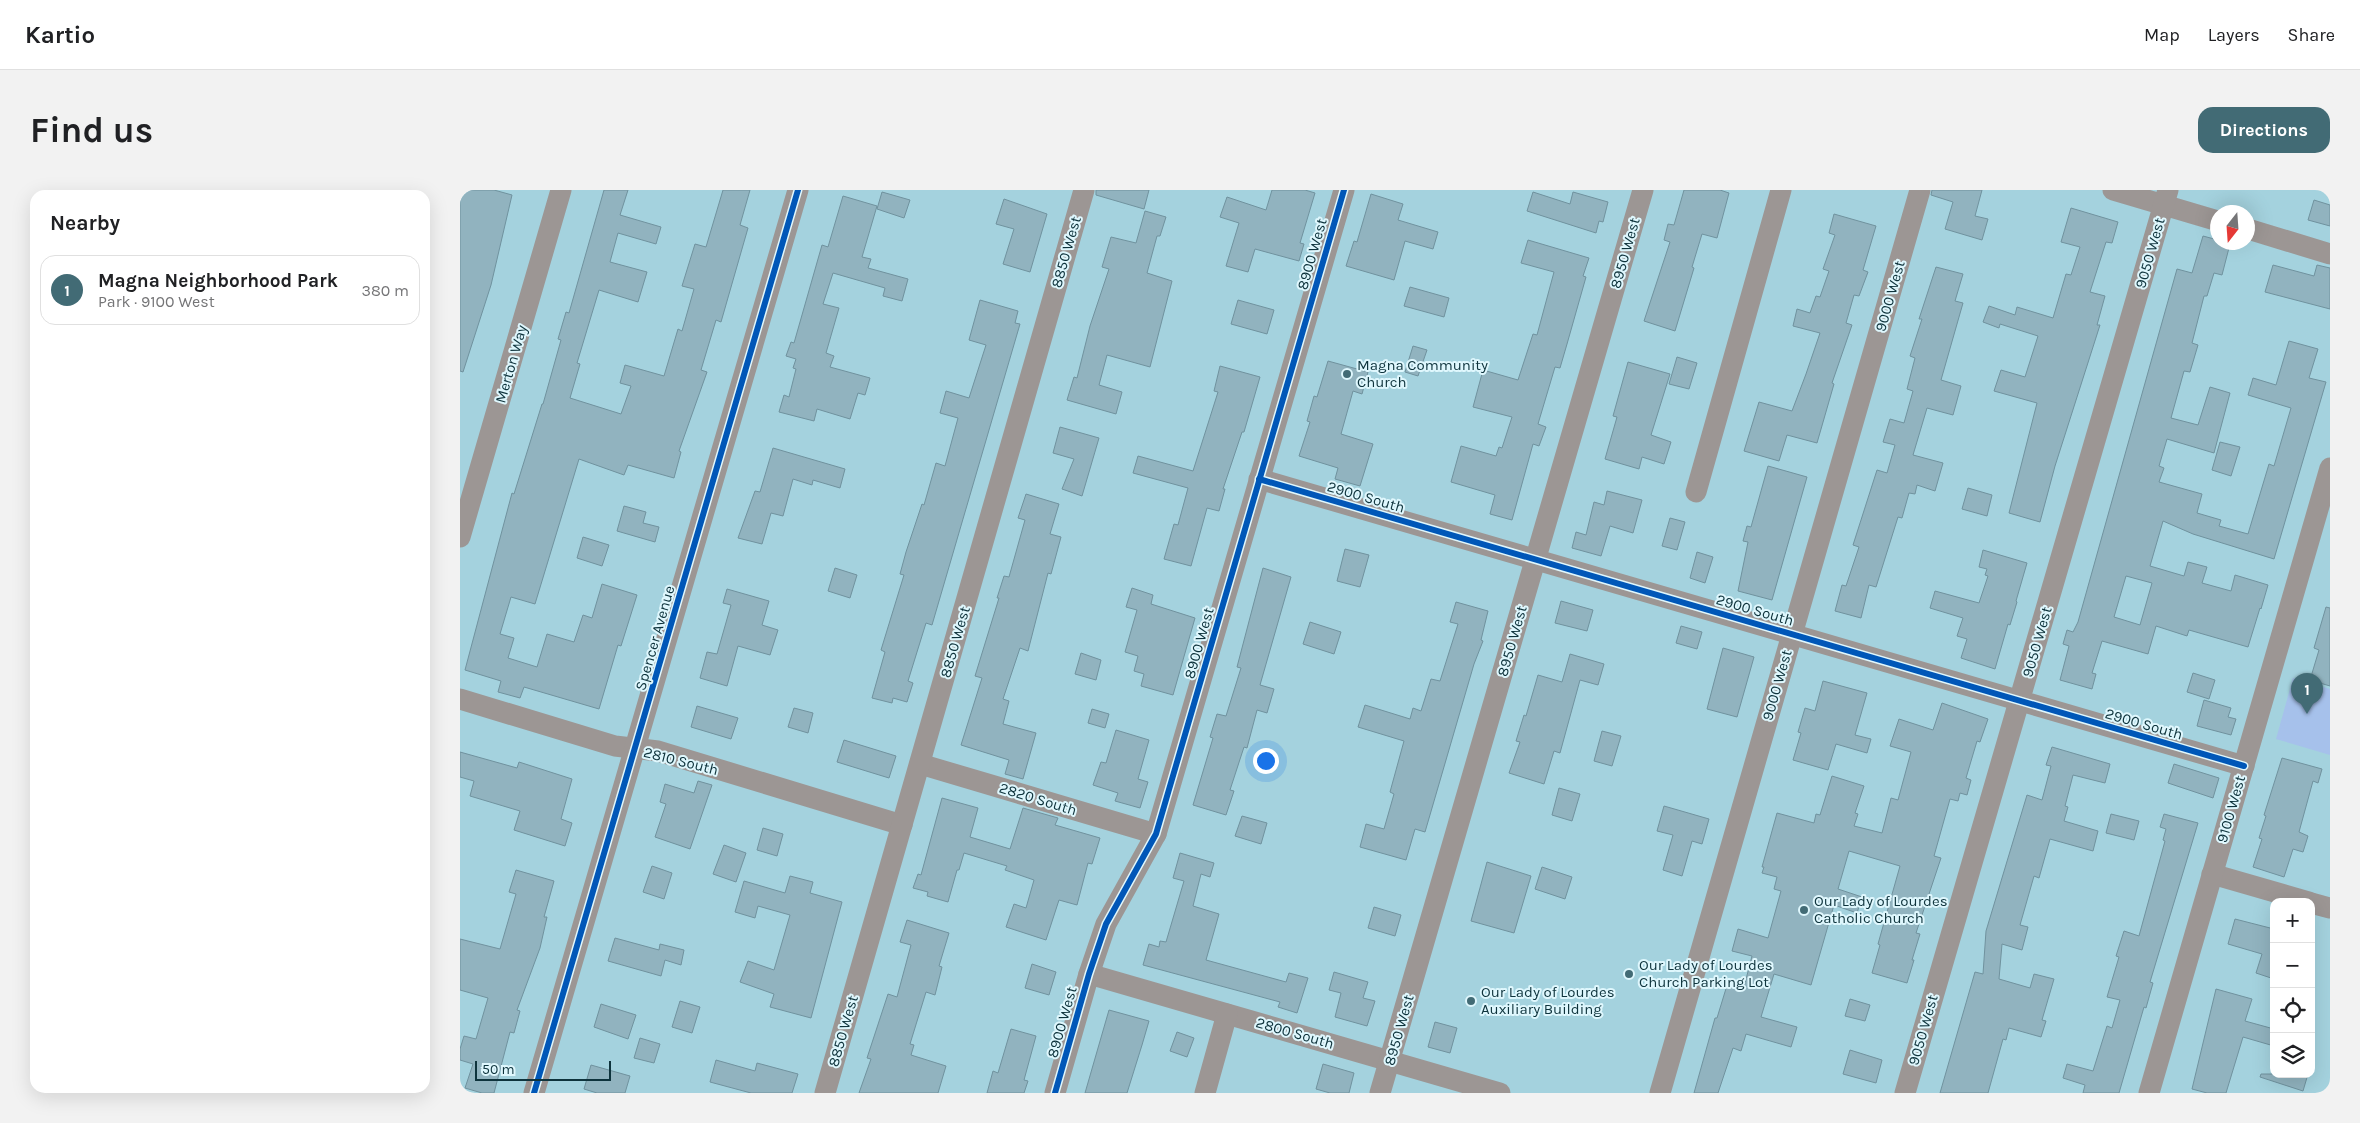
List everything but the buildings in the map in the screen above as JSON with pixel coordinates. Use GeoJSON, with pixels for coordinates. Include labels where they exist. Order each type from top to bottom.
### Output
{"type":"FeatureCollection","features":[{"type":"Feature","properties":{"kind":"street","name":"Merton Way"},"geometry":{"type":"LineString","coordinates":[[460,537],[561,190]]}},
{"type":"Feature","properties":{"kind":"street","name":"Spencer Avenue"},"geometry":{"type":"LineString","coordinates":[[534,1093],[798,190]]}},
{"type":"Feature","properties":{"kind":"street","name":"8850 West"},"geometry":{"type":"LineString","coordinates":[[825,1093],[1084,190]]}},
{"type":"Feature","properties":{"kind":"street","name":"8900 West"},"geometry":{"type":"LineString","coordinates":[[1055,1093],[1089,974],[1106,924],[1156,834],[1344,190]]}},
{"type":"Feature","properties":{"kind":"street","name":"8950 West"},"geometry":{"type":"LineString","coordinates":[[1380,1093],[1643,190]]}},
{"type":"Feature","properties":{"kind":"street"},"geometry":{"type":"LineString","coordinates":[[1696,492],[1781,190]]}},
{"type":"Feature","properties":{"kind":"street","name":"9000 West"},"geometry":{"type":"LineString","coordinates":[[1660,1093],[1920,190]]}},
{"type":"Feature","properties":{"kind":"street"},"geometry":{"type":"LineString","coordinates":[[2113,190],[2166,197],[2210,217]]}},
{"type":"Feature","properties":{"kind":"street","name":"9050 West"},"geometry":{"type":"LineString","coordinates":[[1905,1093],[2166,197]]}},
{"type":"Feature","properties":{"kind":"street"},"geometry":{"type":"LineString","coordinates":[[2255,231],[2330,254]]}},
{"type":"Feature","properties":{"kind":"street","name":"9100 West"},"geometry":{"type":"LineString","coordinates":[[2149,1093],[2330,468]]}},
{"type":"Feature","properties":{"kind":"street","name":"2900 South"},"geometry":{"type":"LineString","coordinates":[[1259,479],[2244,766]]}},
{"type":"Feature","properties":{"kind":"street","name":"2810 South"},"geometry":{"type":"LineString","coordinates":[[460,700],[615,746],[658,751],[902,825]]}},
{"type":"Feature","properties":{"kind":"street","name":"2820 South"},"geometry":{"type":"LineString","coordinates":[[920,764],[1156,834]]}},
{"type":"Feature","properties":{"kind":"street"},"geometry":{"type":"LineString","coordinates":[[2212,874],[2321,904]]}},
{"type":"Feature","properties":{"kind":"street","name":"2800 South"},"geometry":{"type":"LineString","coordinates":[[1089,974],[1500,1093]]}},
{"type":"Feature","properties":{"kind":"street"},"geometry":{"type":"LineString","coordinates":[[1205,1093],[1227,1014]]}},
{"type":"Feature","properties":{"kind":"shaded area"},"geometry":{"type":"Polygon","coordinates":[[[2293,678],[2330,689],[2330,755],[2276,739],[2293,678]]]}},
{"type":"Feature","properties":{"kind":"cycle path"},"geometry":{"type":"LineString","coordinates":[[534,1093],[798,190]]}},
{"type":"Feature","properties":{"kind":"cycle path"},"geometry":{"type":"LineString","coordinates":[[1055,1093],[1089,974],[1106,924],[1156,834],[1344,190]]}},
{"type":"Feature","properties":{"kind":"cycle path"},"geometry":{"type":"LineString","coordinates":[[1259,479],[2244,766]]}},
{"type":"Feature","properties":{"kind":"place","name":"Magna Community Church"},"geometry":{"type":"Point","coordinates":[1347,374]}},
{"type":"Feature","properties":{"kind":"place","name":"Magna Neighborhood Park"},"geometry":{"type":"Point","coordinates":[2307,714]}},
{"type":"Feature","properties":{"kind":"place","name":"Our Lady of Lourdes Catholic Church"},"geometry":{"type":"Point","coordinates":[1804,910]}},
{"type":"Feature","properties":{"kind":"place","name":"Our Lady of Lourdes Church Parking Lot"},"geometry":{"type":"Point","coordinates":[1629,974]}},
{"type":"Feature","properties":{"kind":"place","name":"Our Lady of Lourdes Auxiliary Building"},"geometry":{"type":"Point","coordinates":[1471,1001]}}]}
